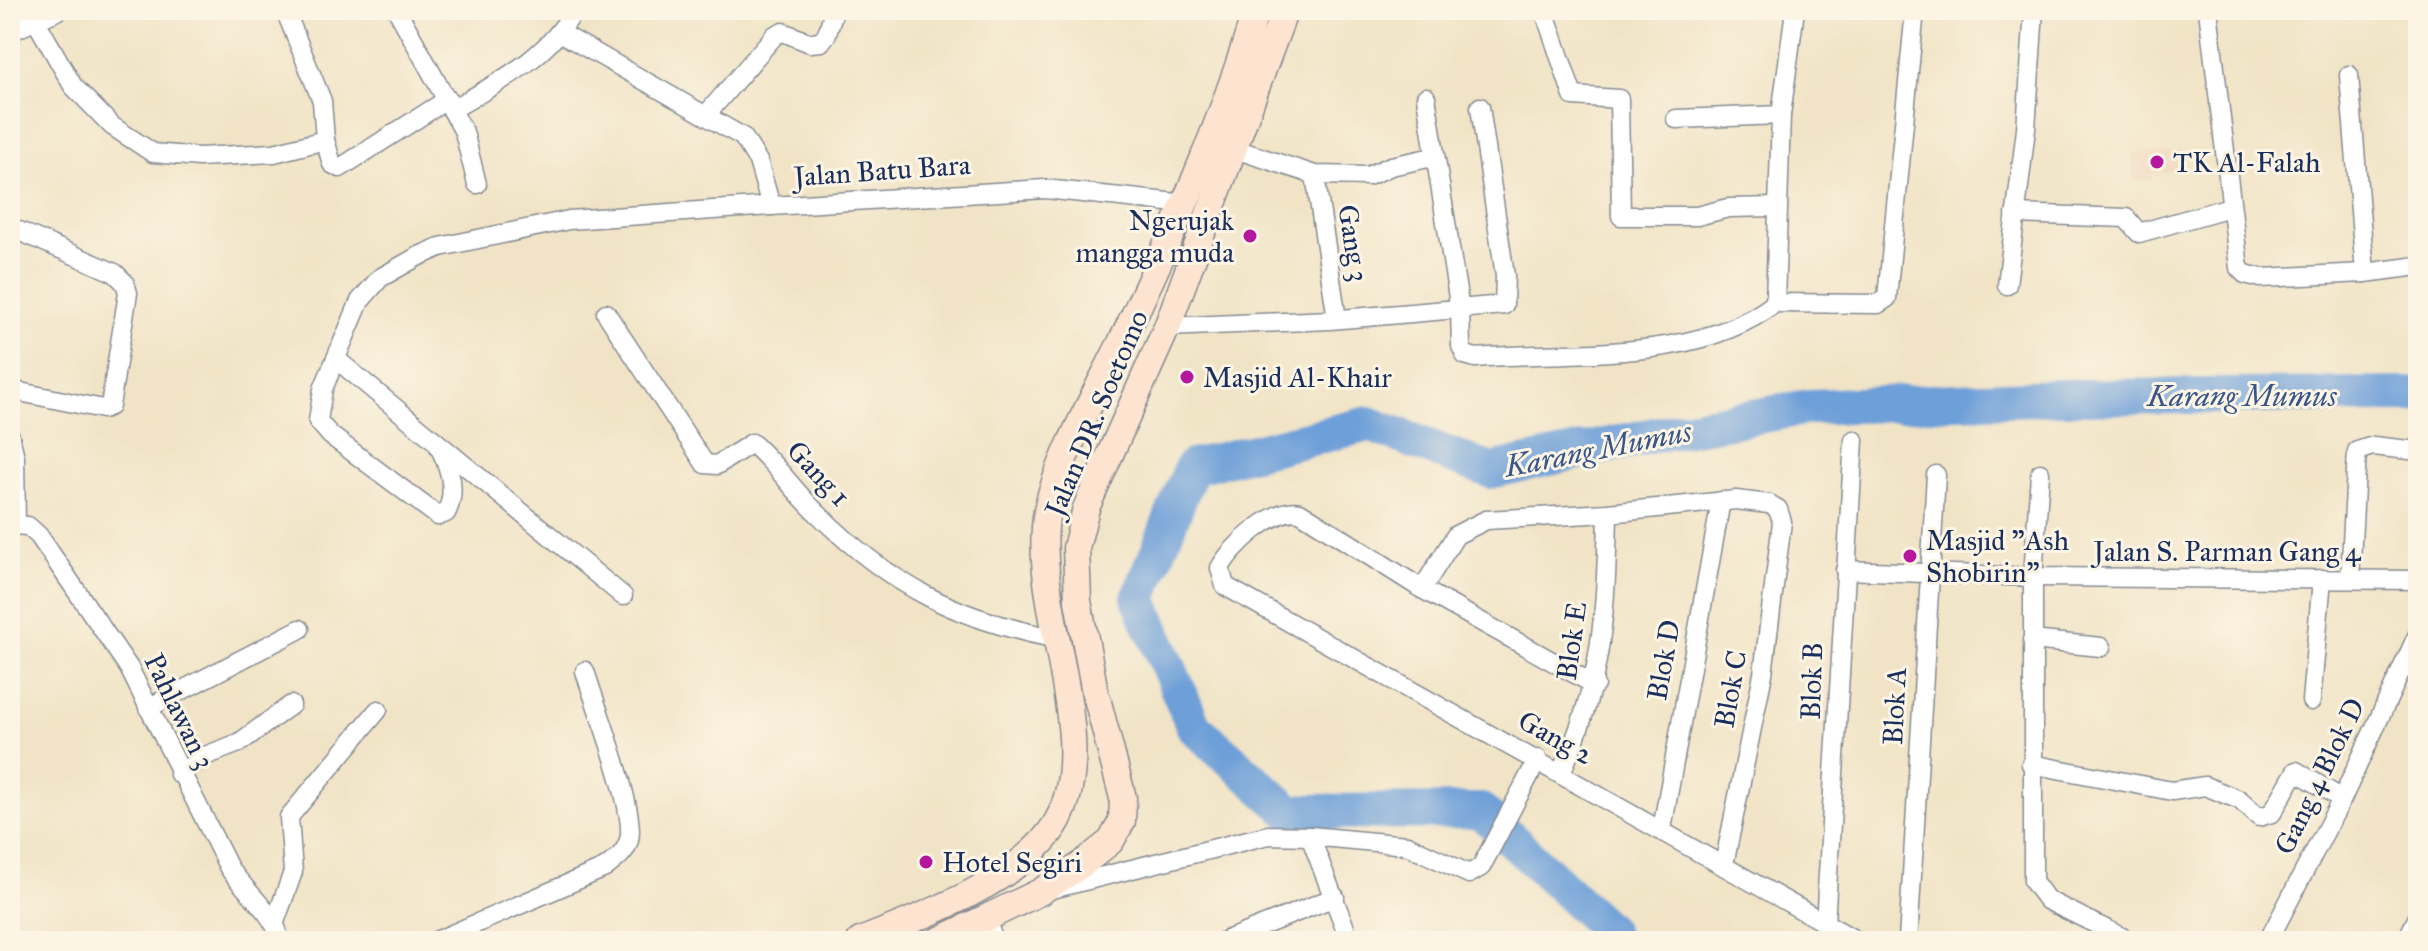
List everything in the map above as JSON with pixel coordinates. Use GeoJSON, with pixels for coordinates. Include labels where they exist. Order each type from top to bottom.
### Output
{"type":"FeatureCollection","features":[{"type":"Feature","properties":{"kind":"street"},"geometry":{"type":"LineString","coordinates":[[10,32],[59,10]]}},
{"type":"Feature","properties":{"kind":"street"},"geometry":{"type":"LineString","coordinates":[[285,10],[319,90],[325,140],[332,164],[343,167],[451,104],[519,69],[559,32],[574,10]]}},
{"type":"Feature","properties":{"kind":"street"},"geometry":{"type":"LineString","coordinates":[[397,10],[451,104],[470,148],[477,184]]}},
{"type":"Feature","properties":{"kind":"street"},"geometry":{"type":"LineString","coordinates":[[706,115],[775,35],[783,32],[810,43],[821,42],[827,34],[834,10]]}},
{"type":"Feature","properties":{"kind":"street","name":"Jalan DR. Soetomo"},"geometry":{"type":"LineString","coordinates":[[860,941],[930,914],[978,889],[1044,839],[1065,805],[1073,766],[1044,555],[1048,509],[1076,436],[1186,204],[1256,10]]}},
{"type":"Feature","properties":{"kind":"street","name":"Jalan DR. Soetomo"},"geometry":{"type":"LineString","coordinates":[[1040,892],[1102,850],[1122,821],[1123,798],[1094,687],[1080,616],[1076,548],[1092,493],[1167,327],[1285,10]]}},
{"type":"Feature","properties":{"kind":"street"},"geometry":{"type":"LineString","coordinates":[[1544,10],[1573,96],[1619,99],[1621,216],[1697,216],[1728,208],[1777,207]]}},
{"type":"Feature","properties":{"kind":"street"},"geometry":{"type":"LineString","coordinates":[[1775,303],[1781,115],[1795,10]]}},
{"type":"Feature","properties":{"kind":"street"},"geometry":{"type":"LineString","coordinates":[[1426,97],[1433,157],[1460,310],[1463,351],[1476,358],[1619,351],[1690,341],[1726,329],[1775,303],[1878,304],[1887,298],[1915,10]]}},
{"type":"Feature","properties":{"kind":"street"},"geometry":{"type":"LineString","coordinates":[[2007,285],[2026,129],[2034,10]]}},
{"type":"Feature","properties":{"kind":"street"},"geometry":{"type":"LineString","coordinates":[[2208,10],[2236,259],[2245,274],[2261,278],[2365,273],[2418,266]]}},
{"type":"Feature","properties":{"kind":"street"},"geometry":{"type":"LineString","coordinates":[[36,21],[73,86],[112,126],[153,153],[199,157],[274,153],[325,140]]}},
{"type":"Feature","properties":{"kind":"street","name":"Jalan Batu Bara"},"geometry":{"type":"LineString","coordinates":[[559,32],[706,115],[748,143],[771,206],[1045,189],[1186,204]]}},
{"type":"Feature","properties":{"kind":"street"},"geometry":{"type":"LineString","coordinates":[[2349,75],[2365,273]]}},
{"type":"Feature","properties":{"kind":"street"},"geometry":{"type":"LineString","coordinates":[[1167,327],[1337,319],[1501,306],[1506,299],[1480,107]]}},
{"type":"Feature","properties":{"kind":"street"},"geometry":{"type":"LineString","coordinates":[[1676,119],[1781,115]]}},
{"type":"Feature","properties":{"kind":"street","name":"Gang 3"},"geometry":{"type":"LineString","coordinates":[[1235,149],[1315,175],[1368,176],[1391,166],[1433,157]]}},
{"type":"Feature","properties":{"kind":"street","name":"Gang 3"},"geometry":{"type":"LineString","coordinates":[[1315,175],[1337,319]]}},
{"type":"Feature","properties":{"kind":"street"},"geometry":{"type":"LineString","coordinates":[[437,443],[449,465],[451,504],[446,513],[438,516],[330,435],[318,421],[318,405],[350,317],[369,289],[397,268],[440,247],[569,220],[771,206]]}},
{"type":"Feature","properties":{"kind":"street"},"geometry":{"type":"LineString","coordinates":[[2015,214],[2126,218],[2139,233],[2230,207]]}},
{"type":"Feature","properties":{"kind":"street"},"geometry":{"type":"LineString","coordinates":[[10,227],[40,243],[115,273],[125,283],[128,293],[110,406],[103,409],[10,390]]}},
{"type":"Feature","properties":{"kind":"street","name":"Gang 1"},"geometry":{"type":"LineString","coordinates":[[606,313],[705,464],[713,467],[752,443],[845,539],[924,595],[976,620],[1057,639]]}},
{"type":"Feature","properties":{"kind":"street"},"geometry":{"type":"LineString","coordinates":[[336,359],[623,596]]}},
{"type":"Feature","properties":{"kind":"street"},"geometry":{"type":"LineString","coordinates":[[10,436],[15,457],[13,525]]}},
{"type":"Feature","properties":{"kind":"street","name":"Blok B"},"geometry":{"type":"LineString","coordinates":[[1825,924],[1854,440]]}},
{"type":"Feature","properties":{"kind":"street"},"geometry":{"type":"LineString","coordinates":[[2350,579],[2354,460],[2357,451],[2373,446],[2418,451]]}},
{"type":"Feature","properties":{"kind":"street"},"geometry":{"type":"LineString","coordinates":[[2040,473],[2033,577],[2032,872],[2037,888],[2056,905],[2130,941]]}},
{"type":"Feature","properties":{"kind":"street","name":"Blok A"},"geometry":{"type":"LineString","coordinates":[[1908,941],[1936,475]]}},
{"type":"Feature","properties":{"kind":"street"},"geometry":{"type":"LineString","coordinates":[[1595,685],[1422,589],[1452,541],[1470,525],[1502,518],[1608,513],[1721,501]]}},
{"type":"Feature","properties":{"kind":"street","name":"Blok C"},"geometry":{"type":"LineString","coordinates":[[1721,501],[1769,504],[1778,509],[1782,522],[1763,674],[1724,865]]}},
{"type":"Feature","properties":{"kind":"street","name":"Blok D"},"geometry":{"type":"LineString","coordinates":[[1662,829],[1721,501]]}},
{"type":"Feature","properties":{"kind":"street","name":"Gang 2"},"geometry":{"type":"LineString","coordinates":[[1422,589],[1300,512],[1291,510],[1260,528],[1222,564],[1219,575],[1225,586],[1534,767],[1561,772],[1857,941]]}},
{"type":"Feature","properties":{"kind":"street","name":"Blok E"},"geometry":{"type":"LineString","coordinates":[[1561,772],[1595,685],[1605,601],[1608,513]]}},
{"type":"Feature","properties":{"kind":"street","name":"Pahlawan 3"},"geometry":{"type":"LineString","coordinates":[[13,525],[28,526],[39,536],[118,651],[179,774],[236,878],[275,922],[279,941]]}},
{"type":"Feature","properties":{"kind":"street","name":"Jalan S. Parman Gang 4"},"geometry":{"type":"LineString","coordinates":[[1845,570],[2033,577],[2418,580]]}},
{"type":"Feature","properties":{"kind":"street"},"geometry":{"type":"LineString","coordinates":[[2311,701],[2322,579]]}},
{"type":"Feature","properties":{"kind":"street"},"geometry":{"type":"LineString","coordinates":[[148,708],[300,629]]}},
{"type":"Feature","properties":{"kind":"street","name":"Gang 4 Blok D"},"geometry":{"type":"LineString","coordinates":[[2268,941],[2342,799],[2418,634]]}},
{"type":"Feature","properties":{"kind":"street"},"geometry":{"type":"LineString","coordinates":[[2032,640],[2101,647]]}},
{"type":"Feature","properties":{"kind":"street"},"geometry":{"type":"LineString","coordinates":[[436,941],[605,868],[625,853],[631,836],[627,805],[585,671]]}},
{"type":"Feature","properties":{"kind":"street"},"geometry":{"type":"LineString","coordinates":[[179,774],[210,754],[239,743],[291,705]]}},
{"type":"Feature","properties":{"kind":"street"},"geometry":{"type":"LineString","coordinates":[[275,922],[293,872],[294,852],[287,828],[291,811],[378,710]]}},
{"type":"Feature","properties":{"kind":"street"},"geometry":{"type":"LineString","coordinates":[[2031,764],[2172,791],[2205,786],[2240,800],[2259,817],[2272,813],[2296,771],[2342,799]]}},
{"type":"Feature","properties":{"kind":"street"},"geometry":{"type":"LineString","coordinates":[[938,941],[990,930],[1040,892],[1268,835],[1407,845],[1469,874],[1481,867],[1534,767]]}},
{"type":"Feature","properties":{"kind":"street"},"geometry":{"type":"LineString","coordinates":[[1310,836],[1350,941]]}},
{"type":"Feature","properties":{"kind":"street"},"geometry":{"type":"LineString","coordinates":[[1224,941],[1335,897]]}},
{"type":"Feature","properties":{"kind":"street"},"geometry":{"type":"LineString","coordinates":[[2406,941],[2418,917]]}},
{"type":"Feature","properties":{"kind":"shaded area","name":"TK Al-Falah"},"geometry":{"type":"Polygon","coordinates":[[[2182,151],[2183,171],[2152,173],[2152,181],[2133,182],[2132,154],[2182,151]]]}},
{"type":"Feature","properties":{"kind":"waterway","name":"Karang Mumus"},"geometry":{"type":"LineString","coordinates":[[1612,941],[1608,930],[1481,811],[1290,812],[1194,727],[1139,598],[1192,467],[1369,424],[1491,471],[1677,430],[1809,407],[2058,397],[2418,395]]}},
{"type":"Feature","properties":{"kind":"place","name":"TK Al-Falah"},"geometry":{"type":"Point","coordinates":[2157,162]}},
{"type":"Feature","properties":{"kind":"place","name":"Ngerujak mangga muda"},"geometry":{"type":"Point","coordinates":[1250,236]}},
{"type":"Feature","properties":{"kind":"place","name":"Masjid Al-Khair"},"geometry":{"type":"Point","coordinates":[1187,377]}},
{"type":"Feature","properties":{"kind":"place","name":"Masjid \"Ash Shobirin\""},"geometry":{"type":"Point","coordinates":[1910,556]}},
{"type":"Feature","properties":{"kind":"place","name":"Hotel Segiri"},"geometry":{"type":"Point","coordinates":[926,862]}}]}
